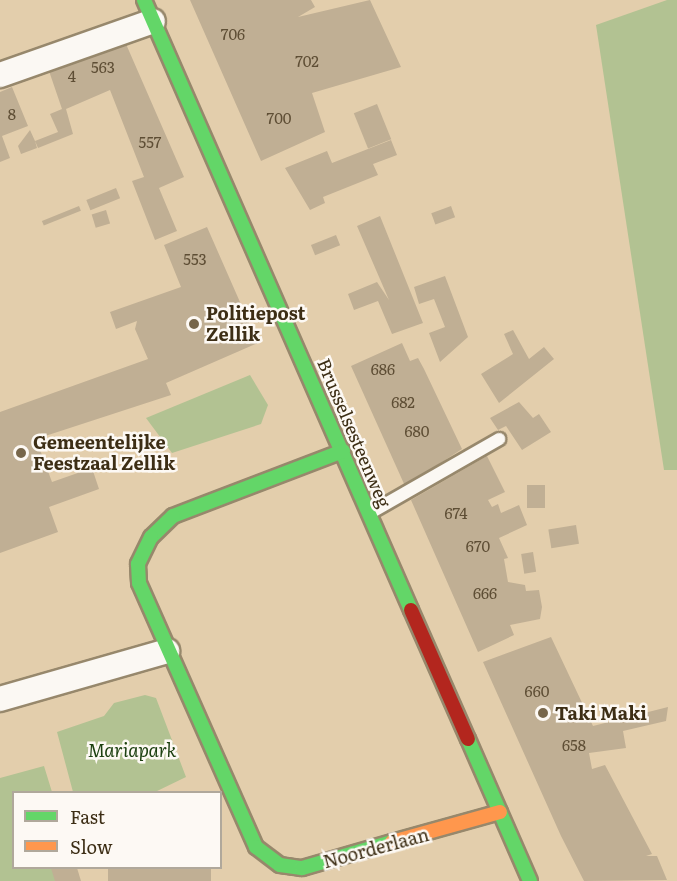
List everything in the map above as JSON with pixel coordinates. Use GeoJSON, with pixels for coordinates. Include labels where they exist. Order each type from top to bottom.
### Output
{"type":"FeatureCollection","features":[{"type":"Feature","properties":{"kind":"street"},"geometry":{"type":"LineString","coordinates":[[0,75],[148,11]]}},
{"type":"Feature","properties":{"kind":"street","name":"Brusselsesteenweg"},"geometry":{"type":"LineString","coordinates":[[148,11],[530,881]]}},
{"type":"Feature","properties":{"kind":"street","name":"Noorderlaan"},"geometry":{"type":"LineString","coordinates":[[343,451],[172,516],[151,537],[138,564],[139,583],[167,651],[244,825],[256,847],[280,865],[302,868],[500,812]]}},
{"type":"Feature","properties":{"kind":"street"},"geometry":{"type":"LineString","coordinates":[[0,699],[167,651]]}},
{"type":"Feature","properties":{"kind":"lane"},"geometry":{"type":"LineString","coordinates":[[369,513],[499,439]]}},
{"type":"Feature","properties":{"kind":"green space"},"geometry":{"type":"Polygon","coordinates":[[[667,0],[677,0],[677,470],[664,470],[596,25],[667,0]]]}},
{"type":"Feature","properties":{"kind":"green space"},"geometry":{"type":"Polygon","coordinates":[[[250,375],[268,405],[261,424],[172,453],[146,418],[250,375]]]}},
{"type":"Feature","properties":{"kind":"green space","name":"Mariapark"},"geometry":{"type":"Polygon","coordinates":[[[145,695],[156,698],[186,777],[157,791],[73,791],[57,732],[104,716],[114,703],[145,695]]]}},
{"type":"Feature","properties":{"kind":"green space"},"geometry":{"type":"Polygon","coordinates":[[[44,766],[52,791],[12,791],[12,869],[74,869],[78,881],[0,881],[0,778],[44,766]]]}},
{"type":"Feature","properties":{"kind":"building"},"geometry":{"type":"Polygon","coordinates":[[[190,0],[311,0],[315,7],[298,17],[370,0],[401,67],[312,93],[325,132],[261,161],[190,0]]]}},
{"type":"Feature","properties":{"kind":"building"},"geometry":{"type":"Polygon","coordinates":[[[126,44],[184,177],[159,188],[177,231],[155,240],[132,181],[144,177],[110,90],[66,109],[73,134],[38,148],[35,141],[58,132],[50,114],[62,109],[49,71],[126,44]]]}},
{"type":"Feature","properties":{"kind":"building"},"geometry":{"type":"Polygon","coordinates":[[[12,87],[28,126],[2,136],[10,158],[0,162],[0,92],[12,87]]]}},
{"type":"Feature","properties":{"kind":"building"},"geometry":{"type":"Polygon","coordinates":[[[377,104],[391,139],[368,149],[354,113],[377,104]]]}},
{"type":"Feature","properties":{"kind":"building"},"geometry":{"type":"Polygon","coordinates":[[[30,130],[37,148],[21,154],[18,146],[30,130]]]}},
{"type":"Feature","properties":{"kind":"building"},"geometry":{"type":"Polygon","coordinates":[[[391,140],[397,155],[373,164],[378,175],[323,197],[325,203],[310,210],[285,168],[327,151],[332,163],[391,140]]]}},
{"type":"Feature","properties":{"kind":"building"},"geometry":{"type":"Polygon","coordinates":[[[116,188],[120,198],[90,210],[86,200],[116,188]]]}},
{"type":"Feature","properties":{"kind":"building"},"geometry":{"type":"Polygon","coordinates":[[[79,206],[81,211],[44,226],[42,221],[79,206]]]}},
{"type":"Feature","properties":{"kind":"building"},"geometry":{"type":"Polygon","coordinates":[[[451,206],[455,217],[435,224],[431,213],[451,206]]]}},
{"type":"Feature","properties":{"kind":"building"},"geometry":{"type":"Polygon","coordinates":[[[106,210],[110,223],[96,228],[92,214],[106,210]]]}},
{"type":"Feature","properties":{"kind":"building"},"geometry":{"type":"Polygon","coordinates":[[[380,216],[423,323],[392,334],[378,301],[354,310],[348,294],[377,282],[389,300],[357,226],[380,216]]]}},
{"type":"Feature","properties":{"kind":"building"},"geometry":{"type":"Polygon","coordinates":[[[207,227],[258,343],[166,383],[171,395],[36,439],[52,482],[92,468],[99,489],[49,507],[58,532],[0,553],[0,412],[148,359],[135,329],[137,321],[116,329],[110,312],[181,287],[164,245],[207,227]]]}},
{"type":"Feature","properties":{"kind":"building"},"geometry":{"type":"Polygon","coordinates":[[[336,235],[340,245],[315,255],[311,245],[336,235]]]}},
{"type":"Feature","properties":{"kind":"building"},"geometry":{"type":"Polygon","coordinates":[[[445,276],[468,337],[440,362],[429,333],[445,327],[434,299],[419,304],[414,287],[445,276]]]}},
{"type":"Feature","properties":{"kind":"building"},"geometry":{"type":"Polygon","coordinates":[[[513,330],[529,359],[544,347],[554,359],[499,403],[481,374],[513,354],[504,334],[513,330]]]}},
{"type":"Feature","properties":{"kind":"building"},"geometry":{"type":"Polygon","coordinates":[[[402,343],[410,361],[418,358],[462,449],[405,486],[351,366],[402,343]]]}},
{"type":"Feature","properties":{"kind":"building"},"geometry":{"type":"Polygon","coordinates":[[[519,402],[533,418],[539,414],[551,432],[522,450],[506,426],[498,430],[490,418],[519,402]]]}},
{"type":"Feature","properties":{"kind":"building"},"geometry":{"type":"Polygon","coordinates":[[[487,456],[505,492],[488,500],[492,507],[498,504],[501,513],[519,505],[527,525],[499,538],[508,558],[504,559],[508,582],[525,585],[526,591],[539,590],[542,607],[540,619],[510,625],[514,635],[478,652],[411,500],[487,456]]]}},
{"type":"Feature","properties":{"kind":"building"},"geometry":{"type":"Polygon","coordinates":[[[527,485],[545,485],[545,508],[527,508],[527,485]]]}},
{"type":"Feature","properties":{"kind":"building"},"geometry":{"type":"Polygon","coordinates":[[[576,525],[579,544],[551,548],[548,529],[576,525]]]}},
{"type":"Feature","properties":{"kind":"building"},"geometry":{"type":"Polygon","coordinates":[[[533,552],[536,572],[524,574],[521,554],[533,552]]]}},
{"type":"Feature","properties":{"kind":"building"},"geometry":{"type":"Polygon","coordinates":[[[551,637],[593,726],[668,707],[666,721],[623,731],[626,748],[589,753],[592,769],[605,765],[652,854],[646,856],[657,856],[667,880],[584,881],[561,836],[483,662],[551,637]]]}},
{"type":"Feature","properties":{"kind":"building"},"geometry":{"type":"Polygon","coordinates":[[[51,869],[77,869],[81,881],[55,881],[51,869]]]}},
{"type":"Feature","properties":{"kind":"building"},"geometry":{"type":"Polygon","coordinates":[[[108,869],[211,869],[211,881],[108,881],[108,869]]]}},
{"type":"Feature","properties":{"kind":"traffic: fast"},"geometry":{"type":"LineString","coordinates":[[144,0],[411,610]]}},
{"type":"Feature","properties":{"kind":"traffic: fast"},"geometry":{"type":"LineString","coordinates":[[343,451],[173,516],[151,537],[138,564],[139,583],[256,847],[280,865],[302,868],[392,842]]}},
{"type":"Feature","properties":{"kind":"traffic: fast"},"geometry":{"type":"LineString","coordinates":[[468,739],[530,881]]}},
{"type":"Feature","properties":{"kind":"traffic: slow"},"geometry":{"type":"LineString","coordinates":[[392,842],[500,812]]}},
{"type":"Feature","properties":{"kind":"traffic: jam"},"geometry":{"type":"LineString","coordinates":[[411,610],[468,739]]}},
{"type":"Feature","properties":{"kind":"place","name":"Politiepost Zellik"},"geometry":{"type":"Point","coordinates":[194,324]}},
{"type":"Feature","properties":{"kind":"place","name":"Gemeentelijke Feestzaal Zellik"},"geometry":{"type":"Point","coordinates":[21,453]}},
{"type":"Feature","properties":{"kind":"place","name":"Taki Maki"},"geometry":{"type":"Point","coordinates":[543,713]}}]}
